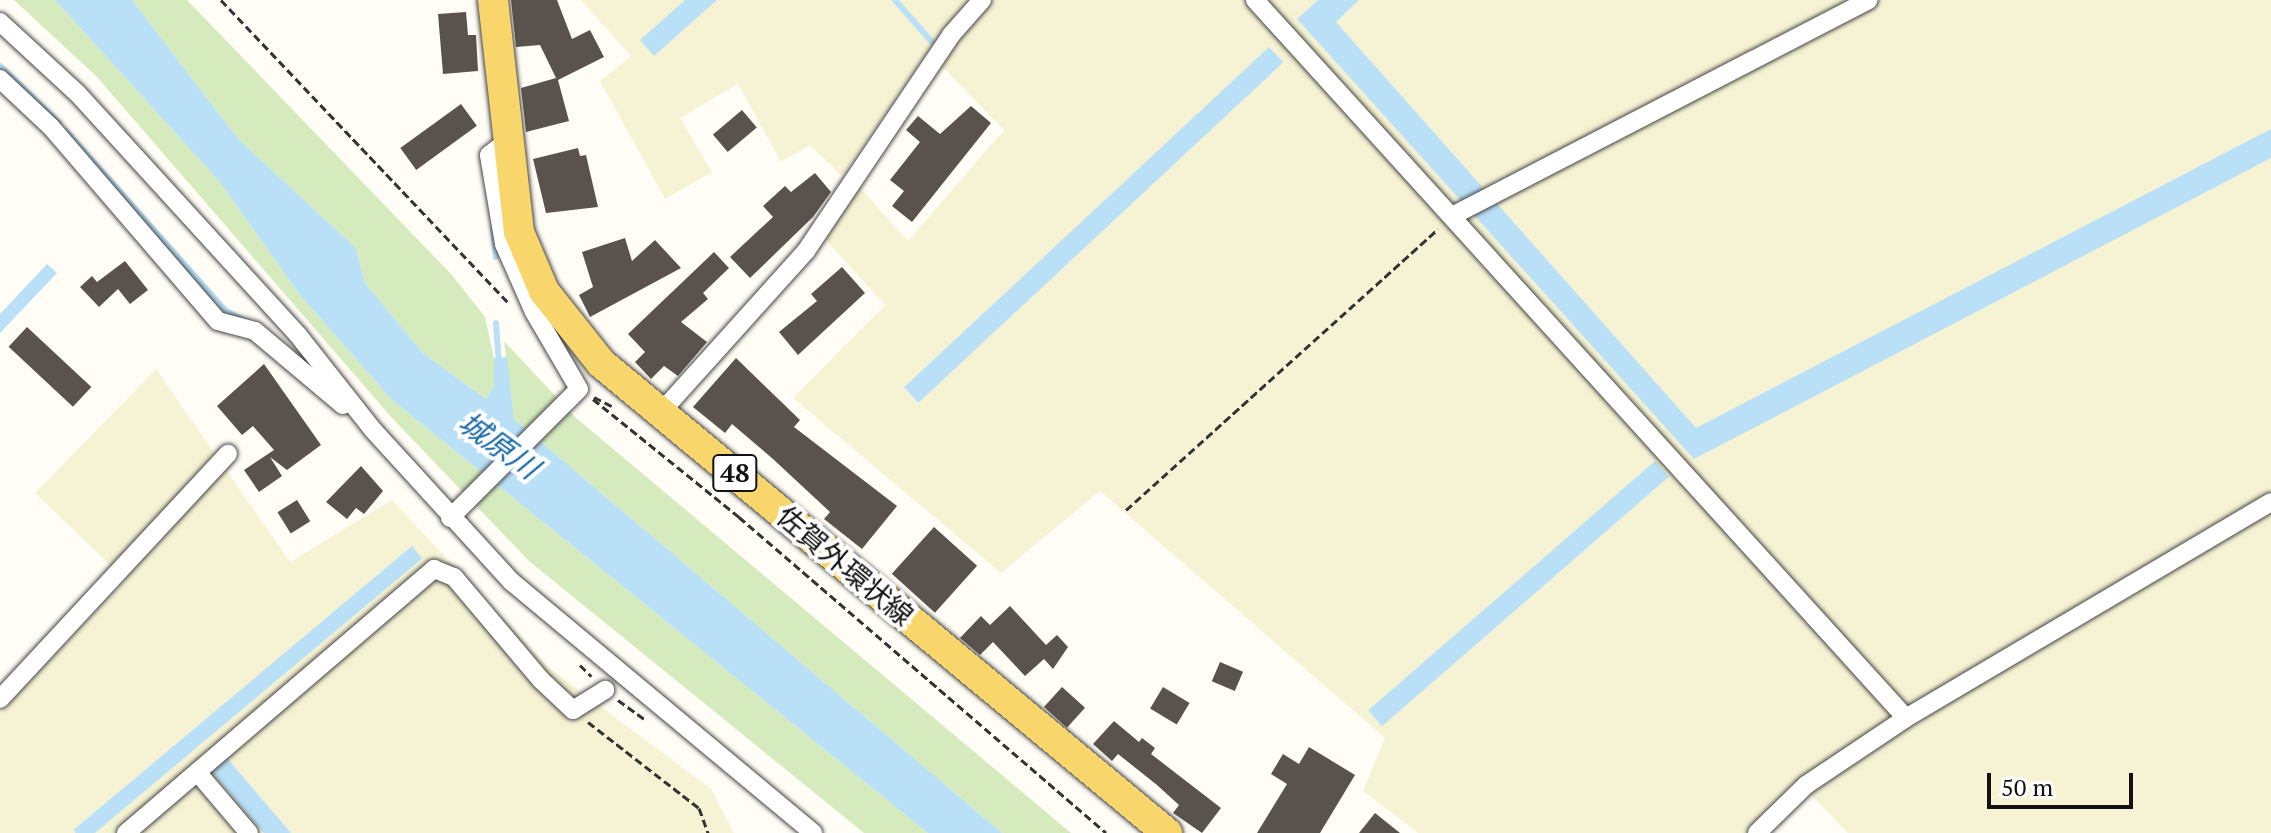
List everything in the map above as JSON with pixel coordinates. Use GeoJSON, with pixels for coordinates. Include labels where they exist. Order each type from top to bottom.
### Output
{"type":"FeatureCollection","features":[{"type":"Feature","properties":{"kind":"main road","name":"佐賀外環状線"},"geometry":{"type":"LineString","coordinates":[[493,0],[505,143],[519,232],[544,291],[601,363],[1167,833]]}},
{"type":"Feature","properties":{"kind":"street"},"geometry":{"type":"LineString","coordinates":[[662,411],[806,251],[951,35],[982,0]]}},
{"type":"Feature","properties":{"kind":"street"},"geometry":{"type":"LineString","coordinates":[[1255,0],[1906,718]]}},
{"type":"Feature","properties":{"kind":"street"},"geometry":{"type":"LineString","coordinates":[[1452,216],[1868,0]]}},
{"type":"Feature","properties":{"kind":"street"},"geometry":{"type":"LineString","coordinates":[[0,22],[78,94],[298,335],[373,430],[450,518],[512,582],[624,680],[813,833]]}},
{"type":"Feature","properties":{"kind":"street"},"geometry":{"type":"LineString","coordinates":[[0,79],[51,127],[218,321],[255,331],[373,430]]}},
{"type":"Feature","properties":{"kind":"street"},"geometry":{"type":"LineString","coordinates":[[450,518],[579,389],[534,312],[504,244],[489,155],[505,143]]}},
{"type":"Feature","properties":{"kind":"street"},"geometry":{"type":"LineString","coordinates":[[0,699],[228,454]]}},
{"type":"Feature","properties":{"kind":"street"},"geometry":{"type":"LineString","coordinates":[[1757,833],[1806,785],[1906,718],[2271,502]]}},
{"type":"Feature","properties":{"kind":"street"},"geometry":{"type":"LineString","coordinates":[[126,833],[434,569],[454,577],[541,680],[573,710],[605,690]]}},
{"type":"Feature","properties":{"kind":"street"},"geometry":{"type":"LineString","coordinates":[[197,772],[249,833]]}},
{"type":"Feature","properties":{"kind":"path"},"geometry":{"type":"LineString","coordinates":[[221,0],[511,307]]}},
{"type":"Feature","properties":{"kind":"path"},"geometry":{"type":"LineString","coordinates":[[1126,510],[1452,216]]}},
{"type":"Feature","properties":{"kind":"path"},"geometry":{"type":"LineString","coordinates":[[579,389],[739,517],[1106,833]]}},
{"type":"Feature","properties":{"kind":"path"},"geometry":{"type":"LineString","coordinates":[[573,710],[699,808],[708,833]]}},
{"type":"Feature","properties":{"kind":"shaded area"},"geometry":{"type":"Polygon","coordinates":[[[581,0],[2271,0],[2271,833],[1848,833],[1810,794],[1771,833],[1418,833],[1363,791],[1385,738],[1100,491],[1001,573],[793,398],[885,305],[825,239],[860,188],[908,241],[1004,130],[928,52],[842,176],[810,145],[781,162],[738,84],[680,118],[712,172],[665,199],[600,81],[631,56],[581,0]]]}},
{"type":"Feature","properties":{"kind":"shaded area"},"geometry":{"type":"Polygon","coordinates":[[[156,369],[290,562],[392,500],[548,667],[711,789],[734,833],[0,833],[0,713],[126,580],[35,493],[156,369]]]}},
{"type":"Feature","properties":{"kind":"green space"},"geometry":{"type":"Polygon","coordinates":[[[14,0],[55,0],[219,181],[299,294],[392,400],[928,833],[864,833],[529,561],[392,418],[97,77],[14,0]]]}},
{"type":"Feature","properties":{"kind":"green space"},"geometry":{"type":"Polygon","coordinates":[[[132,0],[187,0],[451,274],[485,317],[494,358],[494,386],[486,399],[423,353],[365,283],[356,248],[239,140],[132,0]]]}},
{"type":"Feature","properties":{"kind":"green space"},"geometry":{"type":"Polygon","coordinates":[[[504,341],[575,417],[1071,833],[1002,833],[514,419],[504,341]]]}},
{"type":"Feature","properties":{"kind":"water","name":"城原川"},"geometry":{"type":"Polygon","coordinates":[[[55,0],[132,0],[239,140],[356,248],[365,283],[423,353],[486,399],[494,386],[494,358],[507,357],[514,419],[1002,833],[928,833],[392,400],[299,294],[219,181],[55,0]]]}},
{"type":"Feature","properties":{"kind":"water"},"geometry":{"type":"Polygon","coordinates":[[[685,0],[717,0],[654,56],[640,40],[685,0]]]}},
{"type":"Feature","properties":{"kind":"water"},"geometry":{"type":"Polygon","coordinates":[[[1318,0],[1359,0],[1336,22],[1696,428],[2271,129],[2271,158],[1694,459],[1297,19],[1318,0]]]}},
{"type":"Feature","properties":{"kind":"water"},"geometry":{"type":"Polygon","coordinates":[[[1269,47],[1283,62],[918,403],[904,387],[1269,47]]]}},
{"type":"Feature","properties":{"kind":"water"},"geometry":{"type":"Polygon","coordinates":[[[47,264],[57,273],[0,333],[0,314],[47,264]]]}},
{"type":"Feature","properties":{"kind":"water"},"geometry":{"type":"Polygon","coordinates":[[[1655,461],[1669,477],[1382,726],[1368,710],[1655,461]]]}},
{"type":"Feature","properties":{"kind":"water"},"geometry":{"type":"Polygon","coordinates":[[[412,546],[422,558],[95,833],[76,833],[73,830],[412,546]]]}},
{"type":"Feature","properties":{"kind":"water"},"geometry":{"type":"Polygon","coordinates":[[[227,758],[291,833],[264,833],[211,771],[227,758]]]}},
{"type":"Feature","properties":{"kind":"building"},"geometry":{"type":"Polygon","coordinates":[[[511,0],[557,0],[572,39],[590,30],[604,57],[558,80],[569,121],[526,132],[521,88],[556,78],[540,45],[516,47],[511,0]]]}},
{"type":"Feature","properties":{"kind":"building"},"geometry":{"type":"Polygon","coordinates":[[[466,12],[468,35],[476,35],[478,71],[443,74],[438,14],[466,12]]]}},
{"type":"Feature","properties":{"kind":"building"},"geometry":{"type":"Polygon","coordinates":[[[461,104],[477,126],[416,170],[400,148],[461,104]]]}},
{"type":"Feature","properties":{"kind":"building"},"geometry":{"type":"Polygon","coordinates":[[[971,106],[991,123],[912,222],[892,206],[904,191],[890,180],[920,142],[906,130],[918,116],[940,134],[971,106]]]}},
{"type":"Feature","properties":{"kind":"building"},"geometry":{"type":"Polygon","coordinates":[[[742,110],[757,128],[728,152],[713,134],[742,110]]]}},
{"type":"Feature","properties":{"kind":"building"},"geometry":{"type":"Polygon","coordinates":[[[578,148],[580,156],[586,155],[598,207],[546,213],[533,159],[578,148]]]}},
{"type":"Feature","properties":{"kind":"building"},"geometry":{"type":"Polygon","coordinates":[[[815,173],[831,192],[813,217],[750,278],[730,257],[773,217],[763,206],[785,186],[791,192],[815,173]]]}},
{"type":"Feature","properties":{"kind":"building"},"geometry":{"type":"Polygon","coordinates":[[[625,238],[632,261],[655,240],[681,268],[590,317],[579,295],[593,287],[582,252],[625,238]]]}},
{"type":"Feature","properties":{"kind":"building"},"geometry":{"type":"Polygon","coordinates":[[[714,252],[729,268],[703,293],[708,299],[681,322],[707,342],[678,376],[664,366],[651,379],[635,362],[645,352],[628,334],[714,252]]]}},
{"type":"Feature","properties":{"kind":"building"},"geometry":{"type":"Polygon","coordinates":[[[125,261],[148,290],[130,304],[118,289],[99,307],[80,287],[92,276],[97,282],[125,261]]]}},
{"type":"Feature","properties":{"kind":"building"},"geometry":{"type":"Polygon","coordinates":[[[842,267],[865,293],[798,355],[779,332],[817,301],[811,294],[842,267]]]}},
{"type":"Feature","properties":{"kind":"building"},"geometry":{"type":"Polygon","coordinates":[[[27,327],[91,387],[73,407],[9,347],[27,327]]]}},
{"type":"Feature","properties":{"kind":"building"},"geometry":{"type":"Polygon","coordinates":[[[736,358],[800,420],[794,427],[897,506],[862,549],[824,519],[830,512],[732,424],[725,433],[693,407],[736,358]]]}},
{"type":"Feature","properties":{"kind":"building"},"geometry":{"type":"Polygon","coordinates":[[[264,364],[321,445],[287,470],[270,457],[282,476],[259,492],[244,470],[274,450],[253,426],[242,435],[217,406],[264,364]]]}},
{"type":"Feature","properties":{"kind":"building"},"geometry":{"type":"Polygon","coordinates":[[[361,466],[383,491],[364,514],[356,508],[347,519],[326,502],[361,466]]]}},
{"type":"Feature","properties":{"kind":"building"},"geometry":{"type":"Polygon","coordinates":[[[297,500],[310,521],[291,533],[277,512],[297,500]]]}},
{"type":"Feature","properties":{"kind":"building"},"geometry":{"type":"Polygon","coordinates":[[[934,527],[977,566],[935,613],[892,574],[934,527]]]}},
{"type":"Feature","properties":{"kind":"building"},"geometry":{"type":"Polygon","coordinates":[[[1010,606],[1046,645],[1057,635],[1068,647],[1053,669],[1044,659],[1025,676],[993,642],[980,655],[960,638],[981,616],[990,625],[1010,606]]]}},
{"type":"Feature","properties":{"kind":"building"},"geometry":{"type":"Polygon","coordinates":[[[1220,662],[1243,672],[1235,691],[1212,681],[1220,662]]]}},
{"type":"Feature","properties":{"kind":"building"},"geometry":{"type":"Polygon","coordinates":[[[1062,687],[1085,708],[1067,728],[1044,707],[1062,687]]]}},
{"type":"Feature","properties":{"kind":"building"},"geometry":{"type":"Polygon","coordinates":[[[1163,687],[1190,703],[1177,724],[1150,708],[1163,687]]]}},
{"type":"Feature","properties":{"kind":"building"},"geometry":{"type":"Polygon","coordinates":[[[1114,721],[1139,742],[1142,738],[1155,748],[1151,754],[1221,808],[1202,833],[1173,813],[1179,805],[1157,785],[1118,754],[1112,761],[1093,744],[1114,721]]]}},
{"type":"Feature","properties":{"kind":"building"},"geometry":{"type":"Polygon","coordinates":[[[1309,747],[1355,775],[1320,833],[1257,833],[1287,784],[1271,774],[1283,754],[1299,764],[1309,747]]]}},
{"type":"Feature","properties":{"kind":"building"},"geometry":{"type":"Polygon","coordinates":[[[1375,813],[1400,833],[1359,833],[1375,813]]]}},
{"type":"Feature","properties":{"kind":"waterway"},"geometry":{"type":"LineString","coordinates":[[895,0],[932,42]]}},
{"type":"Feature","properties":{"kind":"waterway"},"geometry":{"type":"LineString","coordinates":[[0,66],[59,123]]}},
{"type":"Feature","properties":{"kind":"waterway"},"geometry":{"type":"LineString","coordinates":[[66,131],[226,311],[244,320]]}},
{"type":"Feature","properties":{"kind":"waterway"},"geometry":{"type":"LineString","coordinates":[[493,229],[496,257]]}},
{"type":"Feature","properties":{"kind":"waterway"},"geometry":{"type":"LineString","coordinates":[[496,323],[499,365]]}}]}
